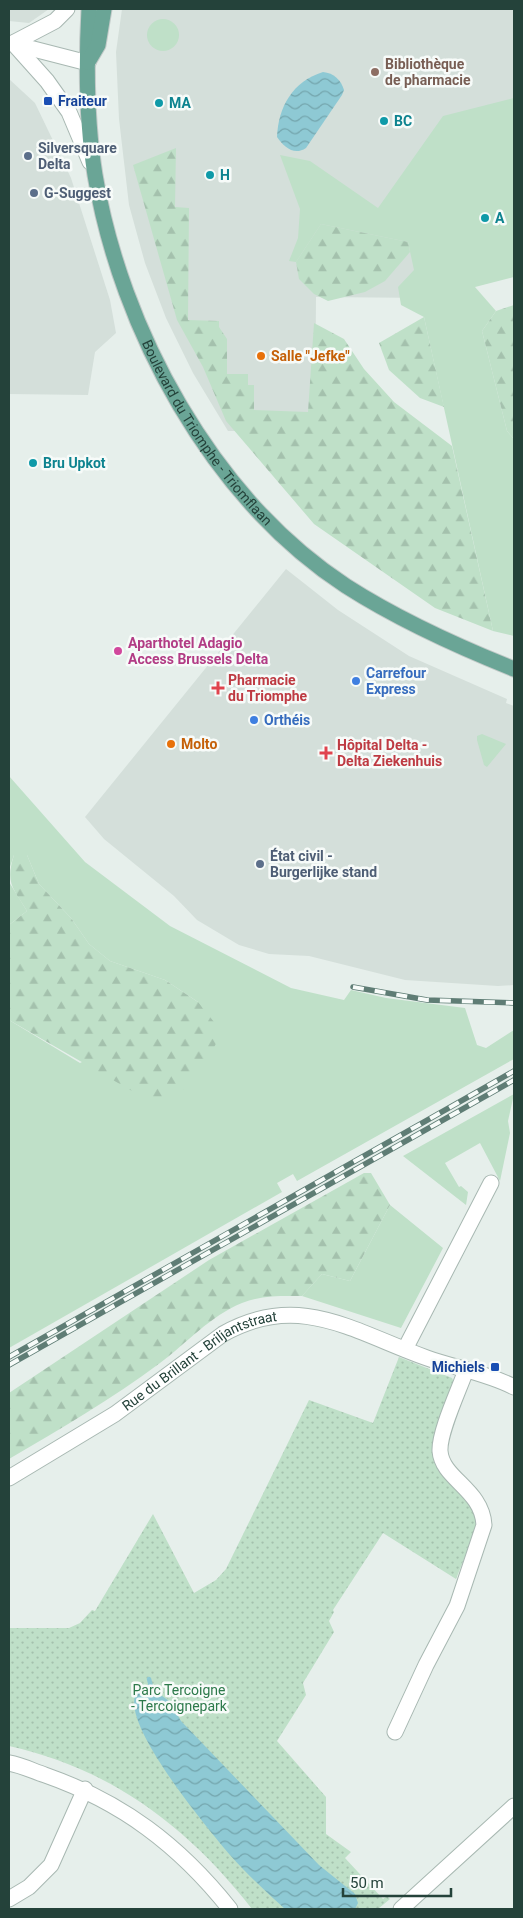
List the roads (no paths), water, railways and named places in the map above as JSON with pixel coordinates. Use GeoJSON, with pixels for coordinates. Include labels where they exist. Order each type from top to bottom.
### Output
{"type":"FeatureCollection","features":[{"type":"Feature","properties":{"kind":"main road","name":"Boulevard du Triomphe - Triomflaan"},"geometry":{"type":"LineString","coordinates":[[88,9],[90,140],[95,175],[107,230],[121,278],[135,315],[162,373],[206,447],[247,498],[297,547],[346,586],[438,636],[514,669]]}},
{"type":"Feature","properties":{"kind":"main road"},"geometry":{"type":"LineString","coordinates":[[88,63],[98,45],[104,9]]}},
{"type":"Feature","properties":{"kind":"street"},"geometry":{"type":"LineString","coordinates":[[11,43],[55,21],[67,9]]}},
{"type":"Feature","properties":{"kind":"street"},"geometry":{"type":"LineString","coordinates":[[11,43],[88,63]]}},
{"type":"Feature","properties":{"kind":"street"},"geometry":{"type":"LineString","coordinates":[[11,43],[47,81],[69,112],[76,124],[95,175]]}},
{"type":"Feature","properties":{"kind":"street"},"geometry":{"type":"LineString","coordinates":[[406,1348],[491,1183]]}},
{"type":"Feature","properties":{"kind":"street","name":"Rue du Brillant - Briljantstraat"},"geometry":{"type":"LineString","coordinates":[[9,1478],[115,1414],[223,1334],[243,1323],[275,1314],[304,1315],[332,1321],[514,1387]]}},
{"type":"Feature","properties":{"kind":"street"},"geometry":{"type":"LineString","coordinates":[[395,1732],[456,1606],[484,1525],[483,1512],[476,1499],[445,1465],[440,1449],[466,1370]]}},
{"type":"Feature","properties":{"kind":"street"},"geometry":{"type":"LineString","coordinates":[[9,1763],[85,1789],[106,1800],[158,1836],[186,1860],[230,1909]]}},
{"type":"Feature","properties":{"kind":"street"},"geometry":{"type":"LineString","coordinates":[[9,1899],[29,1887],[51,1865],[85,1789]]}},
{"type":"Feature","properties":{"kind":"street"},"geometry":{"type":"LineString","coordinates":[[401,1909],[514,1806]]}},
{"type":"Feature","properties":{"kind":"water"},"geometry":{"type":"Polygon","coordinates":[[[323,72],[334,75],[344,90],[306,148],[293,151],[277,137],[280,115],[289,97],[303,82],[323,72]]]}},
{"type":"Feature","properties":{"kind":"water"},"geometry":{"type":"Polygon","coordinates":[[[144,1689],[154,1690],[169,1701],[181,1721],[319,1865],[355,1894],[358,1903],[355,1909],[285,1909],[243,1869],[187,1801],[153,1752],[141,1728],[135,1709],[136,1694],[144,1689]]]}},
{"type":"Feature","properties":{"kind":"waterway"},"geometry":{"type":"LineString","coordinates":[[149,1679],[153,1694]]}},
{"type":"Feature","properties":{"kind":"railway"},"geometry":{"type":"LineString","coordinates":[[353,987],[427,1000],[514,1003]]}},
{"type":"Feature","properties":{"kind":"railway"},"geometry":{"type":"LineString","coordinates":[[9,1357],[514,1071]]}},
{"type":"Feature","properties":{"kind":"railway"},"geometry":{"type":"LineString","coordinates":[[9,1365],[514,1080]]}},
{"type":"Feature","properties":{"kind":"place","name":"Bibliothèque de pharmacie"},"geometry":{"type":"Point","coordinates":[375,72]}},
{"type":"Feature","properties":{"kind":"place","name":"Fraiteur"},"geometry":{"type":"Point","coordinates":[48,101]}},
{"type":"Feature","properties":{"kind":"place","name":"MA"},"geometry":{"type":"Point","coordinates":[159,103]}},
{"type":"Feature","properties":{"kind":"place","name":"BC"},"geometry":{"type":"Point","coordinates":[384,121]}},
{"type":"Feature","properties":{"kind":"place","name":"Silversquare Delta"},"geometry":{"type":"Point","coordinates":[28,156]}},
{"type":"Feature","properties":{"kind":"place","name":"H"},"geometry":{"type":"Point","coordinates":[210,175]}},
{"type":"Feature","properties":{"kind":"place","name":"G-Suggest"},"geometry":{"type":"Point","coordinates":[34,193]}},
{"type":"Feature","properties":{"kind":"place","name":"A"},"geometry":{"type":"Point","coordinates":[485,218]}},
{"type":"Feature","properties":{"kind":"place","name":"Salle \"Jefke\""},"geometry":{"type":"Point","coordinates":[261,356]}},
{"type":"Feature","properties":{"kind":"place","name":"Bru Upkot"},"geometry":{"type":"Point","coordinates":[33,463]}},
{"type":"Feature","properties":{"kind":"place","name":"Aparthotel Adagio Access Brussels Delta"},"geometry":{"type":"Point","coordinates":[118,651]}},
{"type":"Feature","properties":{"kind":"place","name":"Carrefour Express"},"geometry":{"type":"Point","coordinates":[356,681]}},
{"type":"Feature","properties":{"kind":"place","name":"Pharmacie du Triomphe"},"geometry":{"type":"Point","coordinates":[218,688]}},
{"type":"Feature","properties":{"kind":"place","name":"Orthéis"},"geometry":{"type":"Point","coordinates":[254,720]}},
{"type":"Feature","properties":{"kind":"place","name":"Molto"},"geometry":{"type":"Point","coordinates":[171,744]}},
{"type":"Feature","properties":{"kind":"place","name":"Hôpital Delta - Delta Ziekenhuis"},"geometry":{"type":"Point","coordinates":[326,753]}},
{"type":"Feature","properties":{"kind":"place","name":"État civil - Burgerlijke stand"},"geometry":{"type":"Point","coordinates":[260,864]}},
{"type":"Feature","properties":{"kind":"place","name":"Michiels"},"geometry":{"type":"Point","coordinates":[495,1367]}},
{"type":"Feature","properties":{"kind":"park label","name":"Parc Tercoigne - Tercoignepark"},"geometry":{"type":"Point","coordinates":[179,1698]}}]}
